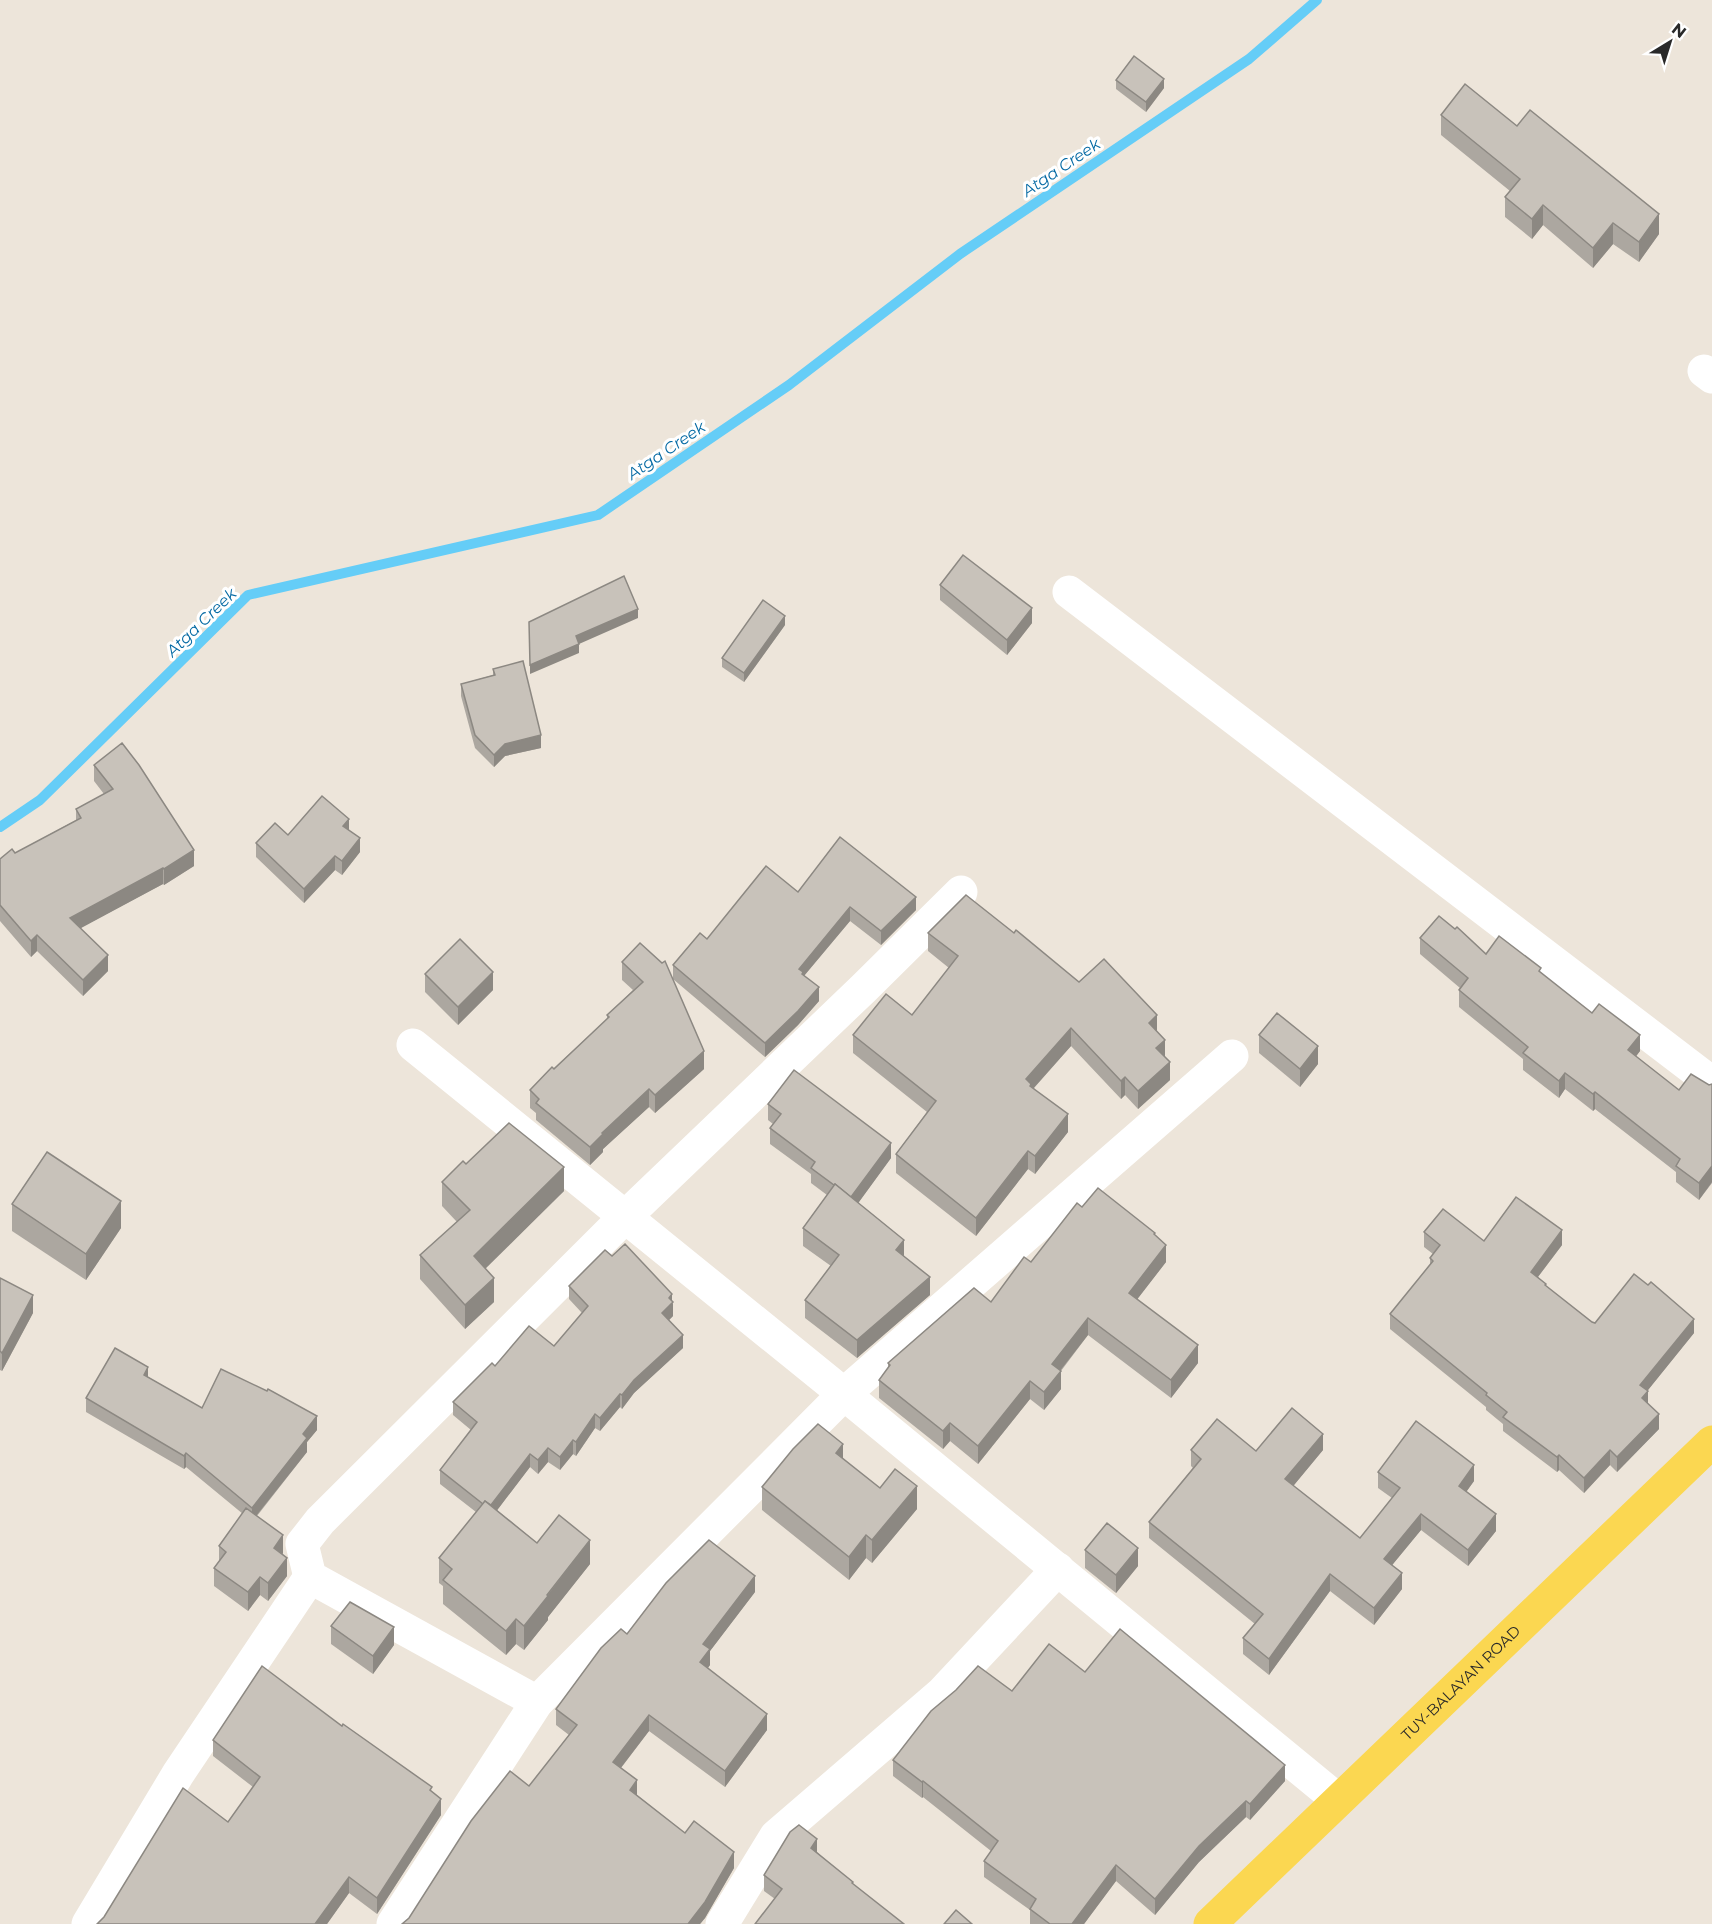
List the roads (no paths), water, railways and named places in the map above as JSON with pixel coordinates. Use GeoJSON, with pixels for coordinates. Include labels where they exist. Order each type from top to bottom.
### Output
{"type":"FeatureCollection","features":[{"type":"Feature","properties":{"kind":"main road","name":"TUY-BALAYAN ROAD"},"geometry":{"type":"LineString","coordinates":[[1210,1924],[1712,1442]]}},
{"type":"Feature","properties":{"kind":"street"},"geometry":{"type":"LineString","coordinates":[[1069,592],[1712,1083]]}},
{"type":"Feature","properties":{"kind":"street"},"geometry":{"type":"LineString","coordinates":[[88,1924],[178,1774],[310,1577],[302,1544],[320,1521],[626,1216],[961,892]]}},
{"type":"Feature","properties":{"kind":"street"},"geometry":{"type":"LineString","coordinates":[[413,1045],[626,1216],[1338,1800]]}},
{"type":"Feature","properties":{"kind":"street"},"geometry":{"type":"LineString","coordinates":[[393,1924],[537,1702],[844,1394],[1232,1056]]}},
{"type":"Feature","properties":{"kind":"street"},"geometry":{"type":"LineString","coordinates":[[722,1924],[776,1836],[942,1693],[1058,1569]]}},
{"type":"Feature","properties":{"kind":"street"},"geometry":{"type":"LineString","coordinates":[[310,1577],[537,1702]]}},
{"type":"Feature","properties":{"kind":"waterway","name":"Atga Creek"},"geometry":{"type":"LineString","coordinates":[[0,827],[40,800],[248,595],[598,515],[789,385],[960,254],[1249,59],[1317,0]]}}]}
